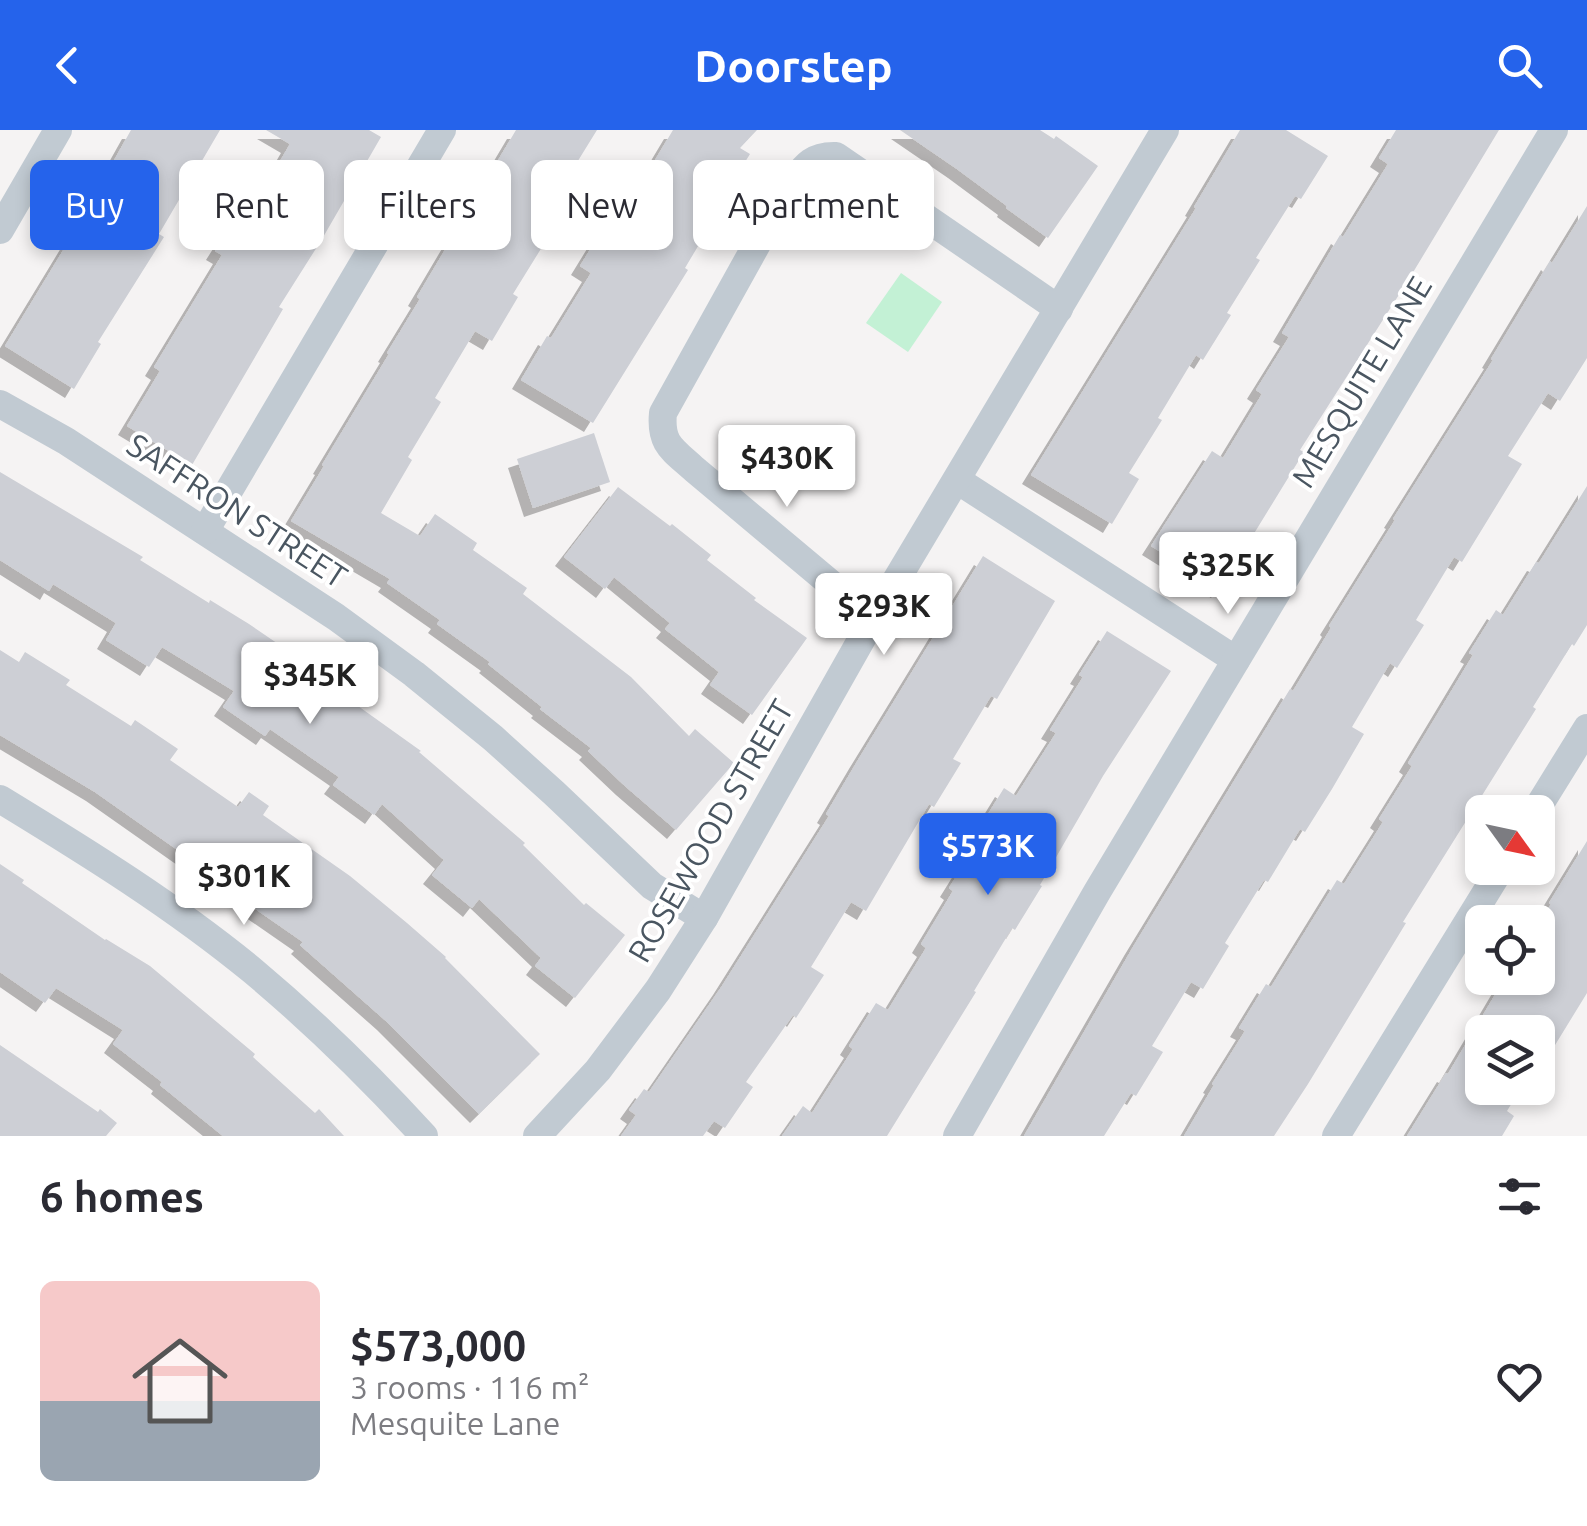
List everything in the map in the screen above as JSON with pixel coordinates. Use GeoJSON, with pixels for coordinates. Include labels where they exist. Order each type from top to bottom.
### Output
{"type":"FeatureCollection","features":[{"type":"Feature","properties":{"kind":"street"},"geometry":{"type":"LineString","coordinates":[[0,230],[58,130]]}},
{"type":"Feature","properties":{"kind":"street"},"geometry":{"type":"LineString","coordinates":[[205,532],[442,130]]}},
{"type":"Feature","properties":{"kind":"street","name":"ROSEWOOD STREET"},"geometry":{"type":"LineString","coordinates":[[537,1136],[608,1057],[658,990],[704,918],[873,620],[1165,130]]}},
{"type":"Feature","properties":{"kind":"street","name":"MESQUITE LANE"},"geometry":{"type":"LineString","coordinates":[[956,1136],[1097,892],[1554,130]]}},
{"type":"Feature","properties":{"kind":"street"},"geometry":{"type":"LineString","coordinates":[[873,620],[694,469],[669,446],[662,430],[663,413],[787,190],[811,160],[823,155],[836,156],[1059,309]]}},
{"type":"Feature","properties":{"kind":"street","name":"SAFFRON STREET"},"geometry":{"type":"LineString","coordinates":[[0,404],[66,441],[336,617],[493,738],[652,886],[704,918]]}},
{"type":"Feature","properties":{"kind":"street"},"geometry":{"type":"LineString","coordinates":[[957,480],[1236,660]]}},
{"type":"Feature","properties":{"kind":"street"},"geometry":{"type":"LineString","coordinates":[[1546,795],[1587,728]]}},
{"type":"Feature","properties":{"kind":"street"},"geometry":{"type":"LineString","coordinates":[[0,799],[100,860],[252,970],[312,1022],[424,1136]]}},
{"type":"Feature","properties":{"kind":"street"},"geometry":{"type":"LineString","coordinates":[[1336,1136],[1491,885]]}},
{"type":"Feature","properties":{"kind":"green space"},"geometry":{"type":"Polygon","coordinates":[[[901,273],[942,302],[908,352],[866,323],[901,273]]]}},
{"type":"Feature","properties":{"kind":"building"},"geometry":{"type":"Polygon","coordinates":[[[131,130],[220,130],[202,160],[179,160],[179,200],[159,234],[159,160],[114,160],[131,130]]]}},
{"type":"Feature","properties":{"kind":"building"},"geometry":{"type":"Polygon","coordinates":[[[266,130],[369,130],[381,137],[368,160],[344,160],[344,201],[324,236],[324,160],[281,160],[290,144],[266,130]]]}},
{"type":"Feature","properties":{"kind":"building"},"geometry":{"type":"Polygon","coordinates":[[[516,130],[597,130],[578,160],[531,160],[531,250],[540,250],[513,294],[518,297],[492,341],[475,331],[435,398],[441,402],[381,513],[420,536],[435,514],[477,543],[473,550],[527,588],[523,594],[631,677],[689,736],[695,729],[734,763],[676,830],[588,751],[591,748],[540,709],[490,662],[437,624],[440,620],[387,583],[390,579],[291,521],[445,250],[511,250],[511,160],[498,160],[516,130]]]}},
{"type":"Feature","properties":{"kind":"building"},"geometry":{"type":"Polygon","coordinates":[[[673,130],[757,130],[740,148],[750,154],[746,160],[693,160],[696,250],[685,268],[688,270],[593,423],[521,380],[591,273],[580,266],[590,250],[673,250],[673,160],[655,160],[673,130]]]}},
{"type":"Feature","properties":{"kind":"building"},"geometry":{"type":"Polygon","coordinates":[[[900,130],[1040,130],[1054,139],[1056,136],[1098,166],[1048,238],[900,130]]]}},
{"type":"Feature","properties":{"kind":"building"},"geometry":{"type":"Polygon","coordinates":[[[1240,130],[1286,130],[1328,156],[1301,199],[1295,196],[1256,258],[1260,260],[1203,360],[1196,355],[1158,418],[1162,420],[1129,473],[1139,479],[1112,524],[1031,475],[1240,130]]]}},
{"type":"Feature","properties":{"kind":"building"},"geometry":{"type":"Polygon","coordinates":[[[1396,130],[1499,130],[1300,450],[1304,452],[1220,589],[1151,546],[1212,451],[1223,458],[1262,394],[1256,390],[1289,337],[1282,333],[1388,164],[1379,158],[1396,130]]]}},
{"type":"Feature","properties":{"kind":"building"},"geometry":{"type":"Polygon","coordinates":[[[1587,206],[1587,358],[1560,401],[1548,393],[1508,456],[1522,464],[1462,562],[1454,557],[1416,620],[1424,625],[1397,668],[1390,663],[1352,727],[1364,734],[1332,789],[1305,832],[1300,829],[1268,882],[1264,880],[1225,943],[1229,946],[1203,989],[1191,982],[1152,1046],[1163,1052],[1136,1096],[1131,1093],[1104,1136],[1024,1136],[1133,947],[1587,206]]]}},
{"type":"Feature","properties":{"kind":"building"},"geometry":{"type":"Polygon","coordinates":[[[63,250],[156,250],[98,342],[101,344],[74,389],[5,346],[63,250]]]}},
{"type":"Feature","properties":{"kind":"building"},"geometry":{"type":"Polygon","coordinates":[[[315,250],[192,465],[127,426],[160,371],[154,367],[222,255],[215,251],[315,250]]]}},
{"type":"Feature","properties":{"kind":"building"},"geometry":{"type":"Polygon","coordinates":[[[594,433],[610,482],[533,508],[517,459],[594,433]]]}},
{"type":"Feature","properties":{"kind":"building"},"geometry":{"type":"Polygon","coordinates":[[[0,472],[143,557],[140,560],[249,624],[312,667],[309,671],[421,751],[525,843],[584,905],[625,935],[575,998],[535,966],[541,958],[479,899],[472,908],[432,875],[444,860],[382,804],[374,815],[333,785],[339,777],[270,729],[265,736],[223,707],[234,691],[162,647],[149,667],[106,640],[116,623],[53,584],[49,591],[0,560],[0,472]]]}},
{"type":"Feature","properties":{"kind":"building"},"geometry":{"type":"Polygon","coordinates":[[[1587,486],[1587,625],[1482,795],[1465,795],[1465,823],[1308,1084],[1274,1136],[1184,1136],[1245,1031],[1239,1028],[1266,984],[1271,987],[1337,880],[1344,884],[1383,822],[1379,819],[1473,655],[1469,653],[1496,610],[1503,615],[1536,562],[1539,563],[1587,486]]]}},
{"type":"Feature","properties":{"kind":"building"},"geometry":{"type":"Polygon","coordinates":[[[618,487],[711,555],[707,560],[807,638],[752,715],[710,685],[719,672],[665,629],[670,623],[614,577],[605,589],[564,557],[618,487]]]}},
{"type":"Feature","properties":{"kind":"building"},"geometry":{"type":"Polygon","coordinates":[[[983,556],[1055,601],[997,699],[991,696],[953,759],[961,763],[934,807],[929,804],[866,911],[851,902],[811,967],[824,975],[746,1082],[753,1087],[725,1128],[714,1121],[703,1136],[621,1136],[636,1115],[629,1110],[644,1089],[649,1092],[722,986],[829,816],[826,814],[983,556]]]}},
{"type":"Feature","properties":{"kind":"building"},"geometry":{"type":"Polygon","coordinates":[[[1107,631],[1171,671],[1103,776],[1042,886],[1015,930],[1012,928],[887,1136],[782,1136],[803,1106],[812,1113],[853,1049],[849,1046],[876,1003],[888,1010],[926,948],[921,944],[982,835],[977,832],[1004,788],[1016,796],[1056,733],[1050,730],[1107,631]]]}},
{"type":"Feature","properties":{"kind":"building"},"geometry":{"type":"Polygon","coordinates":[[[0,650],[19,662],[25,652],[70,680],[66,685],[131,726],[135,720],[178,749],[170,760],[238,807],[249,792],[269,806],[263,815],[350,876],[407,923],[446,957],[540,1054],[479,1114],[386,1021],[300,945],[303,942],[95,792],[0,735],[0,650]]]}},
{"type":"Feature","properties":{"kind":"building"},"geometry":{"type":"Polygon","coordinates":[[[1587,841],[1587,993],[1555,1045],[1555,1015],[1483,1015],[1495,995],[1555,995],[1555,905],[1549,903],[1587,841]]]}},
{"type":"Feature","properties":{"kind":"building"},"geometry":{"type":"Polygon","coordinates":[[[0,864],[105,940],[150,966],[255,1054],[253,1057],[315,1113],[319,1109],[344,1136],[223,1136],[113,1044],[123,1030],[56,988],[45,1003],[0,972],[0,864]]]}},
{"type":"Feature","properties":{"kind":"building"},"geometry":{"type":"Polygon","coordinates":[[[0,1045],[117,1123],[106,1136],[0,1136],[0,1045]]]}},
{"type":"Feature","properties":{"kind":"building"},"geometry":{"type":"Polygon","coordinates":[[[1465,1045],[1465,1105],[1511,1105],[1507,1111],[1514,1116],[1502,1136],[1407,1136],[1465,1045]]]}}]}
